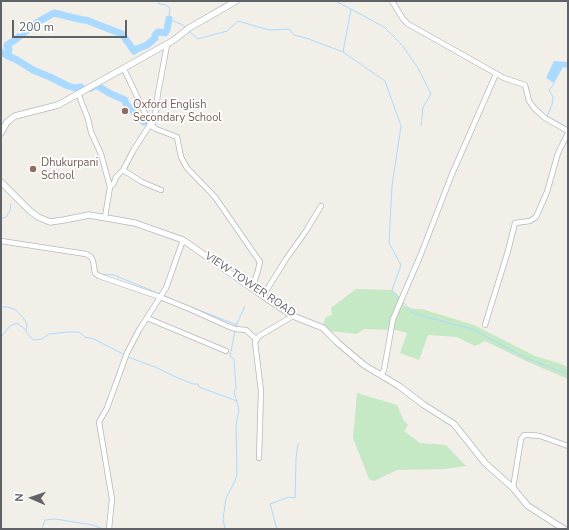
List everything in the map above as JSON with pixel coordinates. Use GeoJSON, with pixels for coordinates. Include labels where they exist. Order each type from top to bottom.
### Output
{"type":"FeatureCollection","features":[{"type":"Feature","properties":{"kind":"street"},"geometry":{"type":"LineString","coordinates":[[1,133],[7,122],[15,116],[58,105],[167,45],[187,29],[236,1]]}},
{"type":"Feature","properties":{"kind":"street"},"geometry":{"type":"LineString","coordinates":[[392,1],[403,19],[408,24],[496,74],[525,85],[529,101],[535,109],[545,118],[568,132],[558,154],[547,192],[536,216],[530,221],[518,221],[515,223],[485,325]]}},
{"type":"Feature","properties":{"kind":"street"},"geometry":{"type":"LineString","coordinates":[[110,187],[114,183],[116,177],[123,170],[149,126],[151,126],[154,121],[167,45]]}},
{"type":"Feature","properties":{"kind":"street"},"geometry":{"type":"LineString","coordinates":[[124,69],[151,126],[177,137],[181,157],[187,168],[215,197],[260,262],[252,288]]}},
{"type":"Feature","properties":{"kind":"street"},"geometry":{"type":"LineString","coordinates":[[381,375],[384,370],[393,319],[397,308],[429,236],[452,174],[496,74]]}},
{"type":"Feature","properties":{"kind":"street"},"geometry":{"type":"LineString","coordinates":[[78,93],[88,119],[91,132],[101,154],[110,187],[105,217]]}},
{"type":"Feature","properties":{"kind":"street"},"geometry":{"type":"LineString","coordinates":[[123,170],[142,182],[161,190]]}},
{"type":"Feature","properties":{"kind":"street","name":"VIEW TOWER ROAD"},"geometry":{"type":"LineString","coordinates":[[1,182],[30,211],[38,217],[50,222],[89,215],[105,217],[135,224],[183,240],[293,316],[323,328],[364,365],[454,424],[485,463],[513,488],[528,506],[563,529]]}},
{"type":"Feature","properties":{"kind":"street"},"geometry":{"type":"LineString","coordinates":[[262,296],[321,206]]}},
{"type":"Feature","properties":{"kind":"street"},"geometry":{"type":"LineString","coordinates":[[109,529],[112,499],[99,422],[107,408],[127,353],[139,330],[166,288],[183,240]]}},
{"type":"Feature","properties":{"kind":"street"},"geometry":{"type":"LineString","coordinates":[[1,241],[86,254],[91,257],[95,273],[99,276],[160,297],[235,329],[246,330],[256,339]]}},
{"type":"Feature","properties":{"kind":"street"},"geometry":{"type":"LineString","coordinates":[[256,339],[293,316]]}},
{"type":"Feature","properties":{"kind":"street"},"geometry":{"type":"LineString","coordinates":[[147,318],[226,351]]}},
{"type":"Feature","properties":{"kind":"street"},"geometry":{"type":"LineString","coordinates":[[256,339],[255,352],[259,368],[260,391],[259,458]]}},
{"type":"Feature","properties":{"kind":"street"},"geometry":{"type":"LineString","coordinates":[[513,488],[521,439],[524,435],[529,434],[540,436],[568,446]]}},
{"type":"Feature","properties":{"kind":"green space"},"geometry":{"type":"Polygon","coordinates":[[[356,289],[392,290],[402,299],[404,306],[413,309],[422,309],[474,325],[535,356],[564,365],[568,368],[568,379],[485,341],[475,346],[457,337],[428,335],[419,360],[400,353],[407,333],[397,330],[364,329],[357,334],[321,330],[326,317],[332,315],[331,308],[356,289]]]}},
{"type":"Feature","properties":{"kind":"green space"},"geometry":{"type":"Polygon","coordinates":[[[357,393],[397,405],[404,421],[408,425],[404,431],[420,443],[446,445],[466,466],[445,469],[397,470],[374,481],[369,479],[353,438],[357,393]]]}},
{"type":"Feature","properties":{"kind":"water"},"geometry":{"type":"Polygon","coordinates":[[[554,61],[568,62],[568,68],[563,67],[554,83],[546,78],[554,61]]]}},
{"type":"Feature","properties":{"kind":"waterway"},"geometry":{"type":"LineString","coordinates":[[158,1],[159,4],[166,5],[170,8],[169,19],[185,27]]}},
{"type":"Feature","properties":{"kind":"waterway"},"geometry":{"type":"LineString","coordinates":[[335,1],[351,9],[343,52],[385,81],[401,126],[392,186],[389,243],[401,265],[392,290],[399,298]]}},
{"type":"Feature","properties":{"kind":"waterway"},"geometry":{"type":"LineString","coordinates":[[351,9],[384,27],[402,45],[418,68],[431,94],[423,107],[421,126]]}},
{"type":"Feature","properties":{"kind":"waterway"},"geometry":{"type":"LineString","coordinates":[[81,87],[75,88],[68,86],[33,70],[8,56],[9,49],[7,45],[36,23],[54,13],[86,20],[122,34],[134,51],[147,45],[155,38],[155,35],[158,32],[165,33],[169,19]]}},
{"type":"Feature","properties":{"kind":"waterway"},"geometry":{"type":"LineString","coordinates":[[189,31],[198,39],[227,31],[238,21],[269,30],[289,29],[294,35],[343,52]]}},
{"type":"Feature","properties":{"kind":"waterway"},"geometry":{"type":"LineString","coordinates":[[1,52],[8,56]]}},
{"type":"Feature","properties":{"kind":"waterway"},"geometry":{"type":"LineString","coordinates":[[554,83],[549,90],[553,97],[552,105],[547,116],[568,128]]}},
{"type":"Feature","properties":{"kind":"waterway"},"geometry":{"type":"LineString","coordinates":[[91,88],[96,85],[125,100],[126,104],[144,122]]}},
{"type":"Feature","properties":{"kind":"waterway"},"geometry":{"type":"LineString","coordinates":[[1,219],[6,217],[10,211],[11,204]]}},
{"type":"Feature","properties":{"kind":"waterway"},"geometry":{"type":"LineString","coordinates":[[100,274],[114,275],[160,294]]}},
{"type":"Feature","properties":{"kind":"waterway"},"geometry":{"type":"LineString","coordinates":[[163,295],[173,300]]}},
{"type":"Feature","properties":{"kind":"waterway"},"geometry":{"type":"LineString","coordinates":[[403,302],[414,314],[472,329],[526,358],[568,374]]}},
{"type":"Feature","properties":{"kind":"waterway"},"geometry":{"type":"LineString","coordinates":[[183,304],[237,325]]}},
{"type":"Feature","properties":{"kind":"waterway"},"geometry":{"type":"LineString","coordinates":[[235,328],[245,306]]}},
{"type":"Feature","properties":{"kind":"waterway"},"geometry":{"type":"LineString","coordinates":[[1,307],[8,307],[16,310],[27,324],[26,332],[33,340],[42,339],[49,334],[79,332],[85,337],[94,339],[125,355]]}},
{"type":"Feature","properties":{"kind":"waterway"},"geometry":{"type":"LineString","coordinates":[[1,337],[10,326],[17,323],[26,330]]}},
{"type":"Feature","properties":{"kind":"waterway"},"geometry":{"type":"LineString","coordinates":[[225,529],[223,519],[226,498],[237,475],[236,425],[239,410],[234,392],[236,388],[234,359],[230,356],[235,331]]}},
{"type":"Feature","properties":{"kind":"waterway"},"geometry":{"type":"LineString","coordinates":[[128,357],[193,384],[198,384],[199,387],[237,401]]}},
{"type":"Feature","properties":{"kind":"waterway"},"geometry":{"type":"LineString","coordinates":[[277,529],[270,504],[289,497],[295,498],[298,444]]}},
{"type":"Feature","properties":{"kind":"waterway"},"geometry":{"type":"LineString","coordinates":[[42,529],[45,520],[55,519],[93,525],[103,529]]}},
{"type":"Feature","properties":{"kind":"place","name":"Oxford English Secondary School"},"geometry":{"type":"Point","coordinates":[125,111]}},
{"type":"Feature","properties":{"kind":"place","name":"Dhukurpani School"},"geometry":{"type":"Point","coordinates":[33,169]}}]}
